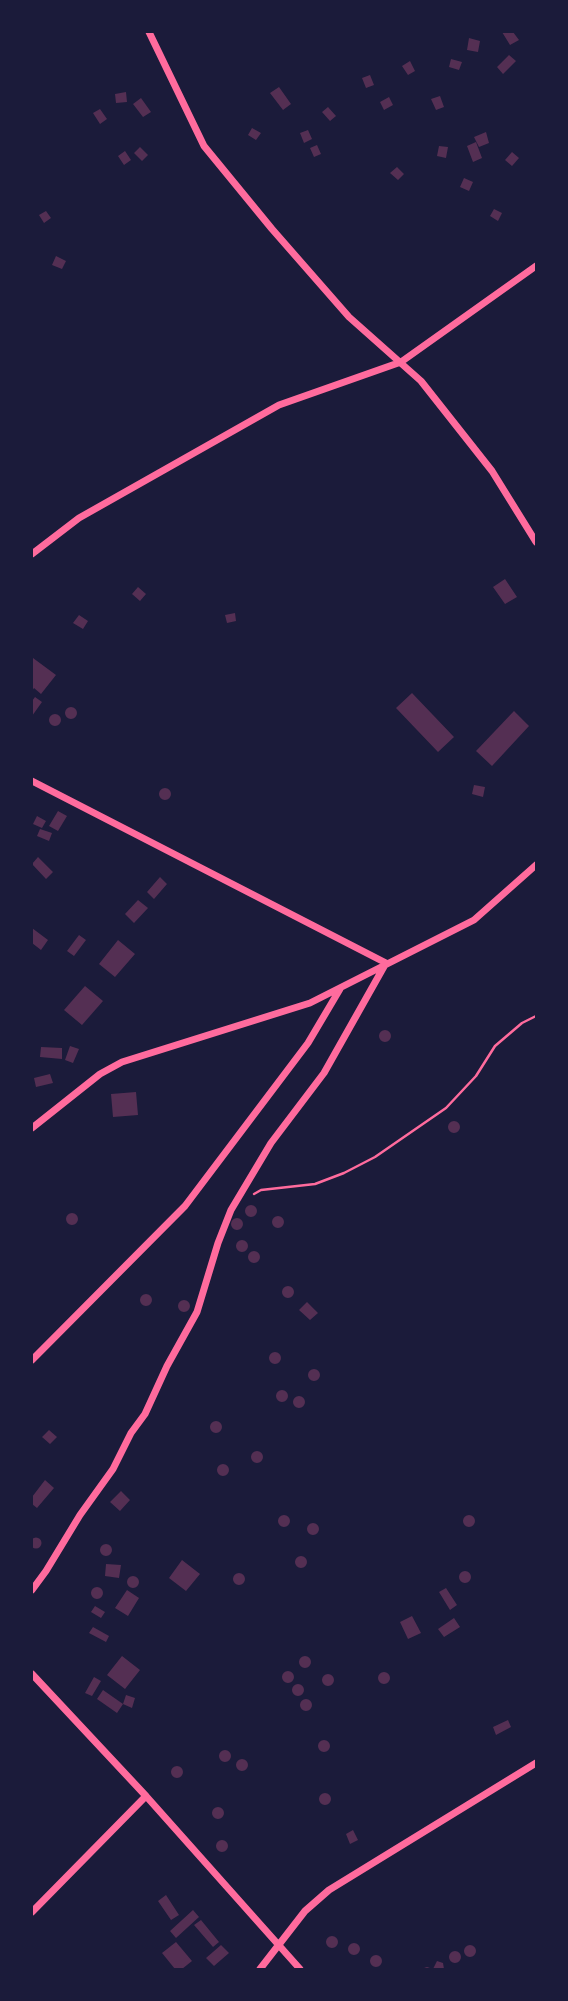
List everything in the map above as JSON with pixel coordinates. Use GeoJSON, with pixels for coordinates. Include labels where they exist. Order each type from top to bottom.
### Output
{"type":"FeatureCollection","features":[{"type":"Feature","properties":{"kind":"street"},"geometry":{"type":"LineString","coordinates":[[149,32],[204,146],[349,317],[421,381],[492,471],[537,542]]}},
{"type":"Feature","properties":{"kind":"street"},"geometry":{"type":"LineString","coordinates":[[32,554],[79,518],[279,405],[401,362],[537,266]]}},
{"type":"Feature","properties":{"kind":"street"},"geometry":{"type":"LineString","coordinates":[[32,781],[386,963]]}},
{"type":"Feature","properties":{"kind":"street"},"geometry":{"type":"LineString","coordinates":[[32,1128],[100,1074],[122,1062],[284,1013],[341,989],[386,963],[474,920],[537,866]]}},
{"type":"Feature","properties":{"kind":"street"},"geometry":{"type":"LineString","coordinates":[[32,1590],[113,1469],[131,1433],[145,1414],[167,1366],[197,1312],[218,1242],[232,1210],[271,1143],[324,1073],[386,963]]}},
{"type":"Feature","properties":{"kind":"street"},"geometry":{"type":"LineString","coordinates":[[32,1360],[185,1206],[308,1043],[341,989]]}},
{"type":"Feature","properties":{"kind":"street"},"geometry":{"type":"LineString","coordinates":[[32,1674],[146,1796],[300,1969]]}},
{"type":"Feature","properties":{"kind":"street"},"geometry":{"type":"LineString","coordinates":[[260,1969],[305,1911],[329,1890],[537,1763]]}},
{"type":"Feature","properties":{"kind":"street"},"geometry":{"type":"LineString","coordinates":[[32,1912],[146,1796]]}},
{"type":"Feature","properties":{"kind":"path"},"geometry":{"type":"LineString","coordinates":[[251,1197],[261,1190],[315,1184],[375,1157],[446,1108],[476,1076],[495,1046],[522,1023],[537,1016]]}},
{"type":"Feature","properties":{"kind":"building"},"geometry":{"type":"Polygon","coordinates":[[[502,32],[513,32],[519,40],[510,45],[502,32]]]}},
{"type":"Feature","properties":{"kind":"building"},"geometry":{"type":"Polygon","coordinates":[[[469,38],[480,41],[478,52],[467,50],[469,38]]]}},
{"type":"Feature","properties":{"kind":"building"},"geometry":{"type":"Polygon","coordinates":[[[509,55],[516,61],[503,74],[497,67],[509,55]]]}},
{"type":"Feature","properties":{"kind":"building"},"geometry":{"type":"Polygon","coordinates":[[[451,59],[462,62],[459,70],[449,67],[451,59]]]}},
{"type":"Feature","properties":{"kind":"building"},"geometry":{"type":"Polygon","coordinates":[[[410,61],[415,71],[408,75],[402,66],[410,61]]]}},
{"type":"Feature","properties":{"kind":"building"},"geometry":{"type":"Polygon","coordinates":[[[370,75],[374,85],[366,88],[362,78],[370,75]]]}},
{"type":"Feature","properties":{"kind":"building"},"geometry":{"type":"Polygon","coordinates":[[[279,87],[291,104],[283,110],[270,93],[279,87]]]}},
{"type":"Feature","properties":{"kind":"building"},"geometry":{"type":"Polygon","coordinates":[[[126,92],[127,102],[116,103],[115,94],[126,92]]]}},
{"type":"Feature","properties":{"kind":"building"},"geometry":{"type":"Polygon","coordinates":[[[440,96],[444,107],[436,110],[431,99],[440,96]]]}},
{"type":"Feature","properties":{"kind":"building"},"geometry":{"type":"Polygon","coordinates":[[[389,97],[393,105],[384,110],[380,102],[389,97]]]}},
{"type":"Feature","properties":{"kind":"building"},"geometry":{"type":"Polygon","coordinates":[[[141,98],[151,112],[143,117],[133,104],[141,98]]]}},
{"type":"Feature","properties":{"kind":"building"},"geometry":{"type":"Polygon","coordinates":[[[328,107],[336,116],[330,121],[322,112],[328,107]]]}},
{"type":"Feature","properties":{"kind":"building"},"geometry":{"type":"Polygon","coordinates":[[[100,109],[107,119],[100,124],[93,113],[100,109]]]}},
{"type":"Feature","properties":{"kind":"building"},"geometry":{"type":"Polygon","coordinates":[[[252,128],[261,133],[256,140],[248,135],[252,128]]]}},
{"type":"Feature","properties":{"kind":"building"},"geometry":{"type":"Polygon","coordinates":[[[308,130],[312,139],[304,143],[300,133],[308,130]]]}},
{"type":"Feature","properties":{"kind":"building"},"geometry":{"type":"Polygon","coordinates":[[[486,132],[489,143],[479,147],[474,137],[486,132]]]}},
{"type":"Feature","properties":{"kind":"building"},"geometry":{"type":"Polygon","coordinates":[[[476,142],[482,158],[473,162],[467,146],[476,142]]]}},
{"type":"Feature","properties":{"kind":"building"},"geometry":{"type":"Polygon","coordinates":[[[317,145],[321,154],[314,157],[310,148],[317,145]]]}},
{"type":"Feature","properties":{"kind":"building"},"geometry":{"type":"Polygon","coordinates":[[[439,146],[448,147],[446,158],[437,156],[439,146]]]}},
{"type":"Feature","properties":{"kind":"building"},"geometry":{"type":"Polygon","coordinates":[[[140,147],[148,155],[142,161],[134,153],[140,147]]]}},
{"type":"Feature","properties":{"kind":"building"},"geometry":{"type":"Polygon","coordinates":[[[125,151],[131,160],[124,165],[118,156],[125,151]]]}},
{"type":"Feature","properties":{"kind":"building"},"geometry":{"type":"Polygon","coordinates":[[[512,152],[519,158],[512,166],[505,160],[512,152]]]}},
{"type":"Feature","properties":{"kind":"building"},"geometry":{"type":"Polygon","coordinates":[[[397,167],[404,174],[398,180],[390,173],[397,167]]]}},
{"type":"Feature","properties":{"kind":"building"},"geometry":{"type":"Polygon","coordinates":[[[464,178],[473,182],[469,191],[460,187],[464,178]]]}},
{"type":"Feature","properties":{"kind":"building"},"geometry":{"type":"Polygon","coordinates":[[[494,209],[502,213],[498,221],[490,216],[494,209]]]}},
{"type":"Feature","properties":{"kind":"building"},"geometry":{"type":"Polygon","coordinates":[[[46,211],[51,218],[44,223],[39,215],[46,211]]]}},
{"type":"Feature","properties":{"kind":"building"},"geometry":{"type":"Polygon","coordinates":[[[56,256],[66,261],[62,269],[52,265],[56,256]]]}},
{"type":"Feature","properties":{"kind":"building"},"geometry":{"type":"Polygon","coordinates":[[[505,579],[517,597],[505,604],[493,587],[505,579]]]}},
{"type":"Feature","properties":{"kind":"building"},"geometry":{"type":"Polygon","coordinates":[[[138,587],[146,594],[140,601],[132,594],[138,587]]]}},
{"type":"Feature","properties":{"kind":"building"},"geometry":{"type":"Polygon","coordinates":[[[235,613],[236,621],[227,623],[225,615],[235,613]]]}},
{"type":"Feature","properties":{"kind":"building"},"geometry":{"type":"Polygon","coordinates":[[[79,615],[88,621],[83,629],[73,623],[79,615]]]}},
{"type":"Feature","properties":{"kind":"building"},"geometry":{"type":"Polygon","coordinates":[[[33,658],[56,675],[41,694],[34,688],[32,691],[33,658]]]}},
{"type":"Feature","properties":{"kind":"building"},"geometry":{"type":"Polygon","coordinates":[[[412,693],[454,737],[438,752],[396,708],[412,693]]]}},
{"type":"Feature","properties":{"kind":"building"},"geometry":{"type":"Polygon","coordinates":[[[35,697],[42,702],[32,716],[32,701],[35,697]]]}},
{"type":"Feature","properties":{"kind":"building"},"geometry":{"type":"Polygon","coordinates":[[[71,707],[77,713],[71,719],[65,713],[71,707]]]}},
{"type":"Feature","properties":{"kind":"building"},"geometry":{"type":"Polygon","coordinates":[[[514,711],[529,726],[492,766],[476,751],[514,711]]]}},
{"type":"Feature","properties":{"kind":"building"},"geometry":{"type":"Polygon","coordinates":[[[55,714],[61,720],[55,726],[49,720],[55,714]]]}},
{"type":"Feature","properties":{"kind":"building"},"geometry":{"type":"Polygon","coordinates":[[[474,785],[485,787],[483,797],[472,794],[474,785]]]}},
{"type":"Feature","properties":{"kind":"building"},"geometry":{"type":"Polygon","coordinates":[[[165,788],[171,794],[165,800],[159,794],[165,788]]]}},
{"type":"Feature","properties":{"kind":"building"},"geometry":{"type":"Polygon","coordinates":[[[58,811],[67,816],[58,831],[49,826],[58,811]]]}},
{"type":"Feature","properties":{"kind":"building"},"geometry":{"type":"Polygon","coordinates":[[[37,816],[46,821],[42,828],[33,824],[37,816]]]}},
{"type":"Feature","properties":{"kind":"building"},"geometry":{"type":"Polygon","coordinates":[[[40,829],[52,833],[49,841],[37,836],[40,829]]]}},
{"type":"Feature","properties":{"kind":"building"},"geometry":{"type":"Polygon","coordinates":[[[38,857],[53,872],[46,879],[32,864],[38,857]]]}},
{"type":"Feature","properties":{"kind":"building"},"geometry":{"type":"Polygon","coordinates":[[[160,877],[167,884],[154,899],[147,892],[160,877]]]}},
{"type":"Feature","properties":{"kind":"building"},"geometry":{"type":"Polygon","coordinates":[[[138,900],[148,908],[134,923],[125,914],[138,900]]]}},
{"type":"Feature","properties":{"kind":"building"},"geometry":{"type":"Polygon","coordinates":[[[32,928],[48,940],[41,950],[32,943],[32,928]]]}},
{"type":"Feature","properties":{"kind":"building"},"geometry":{"type":"Polygon","coordinates":[[[79,935],[86,940],[74,956],[67,951],[79,935]]]}},
{"type":"Feature","properties":{"kind":"building"},"geometry":{"type":"Polygon","coordinates":[[[118,940],[135,954],[115,977],[99,964],[118,940]]]}},
{"type":"Feature","properties":{"kind":"building"},"geometry":{"type":"Polygon","coordinates":[[[85,986],[103,1001],[82,1025],[64,1010],[85,986]]]}},
{"type":"Feature","properties":{"kind":"building"},"geometry":{"type":"Polygon","coordinates":[[[385,1030],[391,1036],[385,1042],[379,1036],[385,1030]]]}},
{"type":"Feature","properties":{"kind":"building"},"geometry":{"type":"Polygon","coordinates":[[[70,1046],[79,1049],[73,1063],[65,1060],[70,1046]]]}},
{"type":"Feature","properties":{"kind":"building"},"geometry":{"type":"Polygon","coordinates":[[[41,1047],[62,1048],[62,1059],[40,1057],[41,1047]]]}},
{"type":"Feature","properties":{"kind":"building"},"geometry":{"type":"Polygon","coordinates":[[[50,1074],[53,1083],[36,1087],[34,1078],[50,1074]]]}},
{"type":"Feature","properties":{"kind":"building"},"geometry":{"type":"Polygon","coordinates":[[[136,1092],[138,1115],[113,1117],[111,1094],[136,1092]]]}},
{"type":"Feature","properties":{"kind":"building"},"geometry":{"type":"Polygon","coordinates":[[[454,1121],[460,1127],[454,1133],[448,1127],[454,1121]]]}},
{"type":"Feature","properties":{"kind":"building"},"geometry":{"type":"Polygon","coordinates":[[[251,1205],[257,1211],[251,1217],[245,1211],[251,1205]]]}},
{"type":"Feature","properties":{"kind":"building"},"geometry":{"type":"Polygon","coordinates":[[[72,1213],[78,1219],[72,1225],[66,1219],[72,1213]]]}},
{"type":"Feature","properties":{"kind":"building"},"geometry":{"type":"Polygon","coordinates":[[[278,1216],[284,1222],[278,1228],[272,1222],[278,1216]]]}},
{"type":"Feature","properties":{"kind":"building"},"geometry":{"type":"Polygon","coordinates":[[[237,1218],[243,1224],[237,1230],[231,1224],[237,1218]]]}},
{"type":"Feature","properties":{"kind":"building"},"geometry":{"type":"Polygon","coordinates":[[[242,1240],[248,1246],[242,1252],[236,1246],[242,1240]]]}},
{"type":"Feature","properties":{"kind":"building"},"geometry":{"type":"Polygon","coordinates":[[[254,1251],[260,1257],[254,1263],[248,1257],[254,1251]]]}},
{"type":"Feature","properties":{"kind":"building"},"geometry":{"type":"Polygon","coordinates":[[[288,1286],[294,1292],[288,1298],[282,1292],[288,1286]]]}},
{"type":"Feature","properties":{"kind":"building"},"geometry":{"type":"Polygon","coordinates":[[[146,1294],[152,1300],[146,1306],[140,1300],[146,1294]]]}},
{"type":"Feature","properties":{"kind":"building"},"geometry":{"type":"Polygon","coordinates":[[[184,1300],[190,1306],[184,1312],[178,1306],[184,1300]]]}},
{"type":"Feature","properties":{"kind":"building"},"geometry":{"type":"Polygon","coordinates":[[[307,1302],[318,1313],[310,1320],[299,1310],[307,1302]]]}},
{"type":"Feature","properties":{"kind":"building"},"geometry":{"type":"Polygon","coordinates":[[[275,1352],[281,1358],[275,1364],[269,1358],[275,1352]]]}},
{"type":"Feature","properties":{"kind":"building"},"geometry":{"type":"Polygon","coordinates":[[[314,1369],[320,1375],[314,1381],[308,1375],[314,1369]]]}},
{"type":"Feature","properties":{"kind":"building"},"geometry":{"type":"Polygon","coordinates":[[[282,1390],[288,1396],[282,1402],[276,1396],[282,1390]]]}},
{"type":"Feature","properties":{"kind":"building"},"geometry":{"type":"Polygon","coordinates":[[[299,1396],[305,1402],[299,1408],[293,1402],[299,1396]]]}},
{"type":"Feature","properties":{"kind":"building"},"geometry":{"type":"Polygon","coordinates":[[[216,1421],[222,1427],[216,1433],[210,1427],[216,1421]]]}},
{"type":"Feature","properties":{"kind":"building"},"geometry":{"type":"Polygon","coordinates":[[[49,1430],[57,1437],[50,1444],[42,1437],[49,1430]]]}},
{"type":"Feature","properties":{"kind":"building"},"geometry":{"type":"Polygon","coordinates":[[[257,1451],[263,1457],[257,1463],[251,1457],[257,1451]]]}},
{"type":"Feature","properties":{"kind":"building"},"geometry":{"type":"Polygon","coordinates":[[[223,1464],[229,1470],[223,1476],[217,1470],[223,1464]]]}},
{"type":"Feature","properties":{"kind":"building"},"geometry":{"type":"Polygon","coordinates":[[[45,1480],[54,1488],[37,1508],[32,1504],[32,1497],[45,1480]]]}},
{"type":"Feature","properties":{"kind":"building"},"geometry":{"type":"Polygon","coordinates":[[[121,1491],[130,1500],[120,1511],[110,1502],[121,1491]]]}},
{"type":"Feature","properties":{"kind":"building"},"geometry":{"type":"Polygon","coordinates":[[[284,1515],[290,1521],[284,1527],[278,1521],[284,1515]]]}},
{"type":"Feature","properties":{"kind":"building"},"geometry":{"type":"Polygon","coordinates":[[[469,1515],[475,1521],[469,1527],[463,1521],[469,1515]]]}},
{"type":"Feature","properties":{"kind":"building"},"geometry":{"type":"Polygon","coordinates":[[[313,1523],[319,1529],[313,1535],[307,1529],[313,1523]]]}},
{"type":"Feature","properties":{"kind":"building"},"geometry":{"type":"Polygon","coordinates":[[[36,1537],[42,1543],[36,1549],[30,1543],[36,1537]]]}},
{"type":"Feature","properties":{"kind":"building"},"geometry":{"type":"Polygon","coordinates":[[[106,1544],[112,1550],[106,1556],[100,1550],[106,1544]]]}},
{"type":"Feature","properties":{"kind":"building"},"geometry":{"type":"Polygon","coordinates":[[[301,1556],[307,1562],[301,1568],[295,1562],[301,1556]]]}},
{"type":"Feature","properties":{"kind":"building"},"geometry":{"type":"Polygon","coordinates":[[[182,1560],[200,1574],[186,1591],[169,1578],[182,1560]]]}},
{"type":"Feature","properties":{"kind":"building"},"geometry":{"type":"Polygon","coordinates":[[[106,1564],[121,1565],[119,1578],[105,1576],[106,1564]]]}},
{"type":"Feature","properties":{"kind":"building"},"geometry":{"type":"Polygon","coordinates":[[[465,1571],[471,1577],[465,1583],[459,1577],[465,1571]]]}},
{"type":"Feature","properties":{"kind":"building"},"geometry":{"type":"Polygon","coordinates":[[[239,1573],[245,1579],[239,1585],[233,1579],[239,1573]]]}},
{"type":"Feature","properties":{"kind":"building"},"geometry":{"type":"Polygon","coordinates":[[[133,1576],[139,1582],[133,1588],[127,1582],[133,1576]]]}},
{"type":"Feature","properties":{"kind":"building"},"geometry":{"type":"Polygon","coordinates":[[[97,1587],[103,1593],[97,1599],[91,1593],[97,1587]]]}},
{"type":"Feature","properties":{"kind":"building"},"geometry":{"type":"Polygon","coordinates":[[[446,1588],[457,1605],[450,1610],[439,1592],[446,1588]]]}},
{"type":"Feature","properties":{"kind":"building"},"geometry":{"type":"Polygon","coordinates":[[[127,1590],[139,1598],[128,1616],[115,1608],[127,1590]]]}},
{"type":"Feature","properties":{"kind":"building"},"geometry":{"type":"Polygon","coordinates":[[[95,1606],[105,1612],[101,1618],[91,1612],[95,1606]]]}},
{"type":"Feature","properties":{"kind":"building"},"geometry":{"type":"Polygon","coordinates":[[[412,1616],[421,1633],[408,1639],[400,1622],[412,1616]]]}},
{"type":"Feature","properties":{"kind":"building"},"geometry":{"type":"Polygon","coordinates":[[[454,1618],[460,1627],[444,1637],[438,1629],[454,1618]]]}},
{"type":"Feature","properties":{"kind":"building"},"geometry":{"type":"Polygon","coordinates":[[[93,1627],[109,1636],[106,1642],[89,1633],[93,1627]]]}},
{"type":"Feature","properties":{"kind":"building"},"geometry":{"type":"Polygon","coordinates":[[[122,1656],[140,1670],[125,1689],[107,1675],[122,1656]]]}},
{"type":"Feature","properties":{"kind":"building"},"geometry":{"type":"Polygon","coordinates":[[[305,1656],[311,1662],[305,1668],[299,1662],[305,1656]]]}},
{"type":"Feature","properties":{"kind":"building"},"geometry":{"type":"Polygon","coordinates":[[[288,1671],[294,1677],[288,1683],[282,1677],[288,1671]]]}},
{"type":"Feature","properties":{"kind":"building"},"geometry":{"type":"Polygon","coordinates":[[[384,1672],[390,1678],[384,1684],[378,1678],[384,1672]]]}},
{"type":"Feature","properties":{"kind":"building"},"geometry":{"type":"Polygon","coordinates":[[[328,1674],[334,1680],[328,1686],[322,1680],[328,1674]]]}},
{"type":"Feature","properties":{"kind":"building"},"geometry":{"type":"Polygon","coordinates":[[[94,1677],[101,1681],[92,1696],[85,1693],[94,1677]]]}},
{"type":"Feature","properties":{"kind":"building"},"geometry":{"type":"Polygon","coordinates":[[[298,1684],[304,1690],[298,1696],[292,1690],[298,1684]]]}},
{"type":"Feature","properties":{"kind":"building"},"geometry":{"type":"Polygon","coordinates":[[[103,1690],[123,1704],[117,1713],[97,1699],[103,1690]]]}},
{"type":"Feature","properties":{"kind":"building"},"geometry":{"type":"Polygon","coordinates":[[[126,1695],[135,1698],[132,1708],[123,1704],[126,1695]]]}},
{"type":"Feature","properties":{"kind":"building"},"geometry":{"type":"Polygon","coordinates":[[[306,1699],[312,1705],[306,1711],[300,1705],[306,1699]]]}},
{"type":"Feature","properties":{"kind":"building"},"geometry":{"type":"Polygon","coordinates":[[[508,1720],[511,1727],[496,1735],[493,1727],[508,1720]]]}},
{"type":"Feature","properties":{"kind":"building"},"geometry":{"type":"Polygon","coordinates":[[[324,1740],[330,1746],[324,1752],[318,1746],[324,1740]]]}},
{"type":"Feature","properties":{"kind":"building"},"geometry":{"type":"Polygon","coordinates":[[[225,1750],[231,1756],[225,1762],[219,1756],[225,1750]]]}},
{"type":"Feature","properties":{"kind":"building"},"geometry":{"type":"Polygon","coordinates":[[[242,1759],[248,1765],[242,1771],[236,1765],[242,1759]]]}},
{"type":"Feature","properties":{"kind":"building"},"geometry":{"type":"Polygon","coordinates":[[[177,1766],[183,1772],[177,1778],[171,1772],[177,1766]]]}},
{"type":"Feature","properties":{"kind":"building"},"geometry":{"type":"Polygon","coordinates":[[[325,1793],[331,1799],[325,1805],[319,1799],[325,1793]]]}},
{"type":"Feature","properties":{"kind":"building"},"geometry":{"type":"Polygon","coordinates":[[[218,1807],[224,1813],[218,1819],[212,1813],[218,1807]]]}},
{"type":"Feature","properties":{"kind":"building"},"geometry":{"type":"Polygon","coordinates":[[[353,1830],[358,1840],[350,1844],[346,1834],[353,1830]]]}},
{"type":"Feature","properties":{"kind":"building"},"geometry":{"type":"Polygon","coordinates":[[[222,1840],[228,1846],[222,1852],[216,1846],[222,1840]]]}},
{"type":"Feature","properties":{"kind":"building"},"geometry":{"type":"Polygon","coordinates":[[[166,1895],[179,1915],[171,1920],[158,1901],[166,1895]]]}},
{"type":"Feature","properties":{"kind":"building"},"geometry":{"type":"Polygon","coordinates":[[[193,1910],[199,1917],[176,1938],[170,1931],[193,1910]]]}},
{"type":"Feature","properties":{"kind":"building"},"geometry":{"type":"Polygon","coordinates":[[[201,1920],[219,1942],[213,1947],[194,1925],[201,1920]]]}},
{"type":"Feature","properties":{"kind":"building"},"geometry":{"type":"Polygon","coordinates":[[[332,1936],[338,1942],[332,1948],[326,1942],[332,1936]]]}},
{"type":"Feature","properties":{"kind":"building"},"geometry":{"type":"Polygon","coordinates":[[[176,1942],[192,1961],[182,1969],[175,1969],[162,1953],[176,1942]]]}},
{"type":"Feature","properties":{"kind":"building"},"geometry":{"type":"Polygon","coordinates":[[[354,1943],[360,1949],[354,1955],[348,1949],[354,1943]]]}},
{"type":"Feature","properties":{"kind":"building"},"geometry":{"type":"Polygon","coordinates":[[[221,1945],[229,1953],[214,1966],[206,1958],[221,1945]]]}},
{"type":"Feature","properties":{"kind":"building"},"geometry":{"type":"Polygon","coordinates":[[[470,1945],[476,1951],[470,1957],[464,1951],[470,1945]]]}},
{"type":"Feature","properties":{"kind":"building"},"geometry":{"type":"Polygon","coordinates":[[[455,1951],[461,1957],[455,1963],[449,1957],[455,1951]]]}},
{"type":"Feature","properties":{"kind":"building"},"geometry":{"type":"Polygon","coordinates":[[[376,1955],[382,1961],[376,1967],[370,1961],[376,1955]]]}},
{"type":"Feature","properties":{"kind":"building"},"geometry":{"type":"Polygon","coordinates":[[[437,1961],[443,1963],[444,1969],[433,1969],[437,1961]]]}}]}
